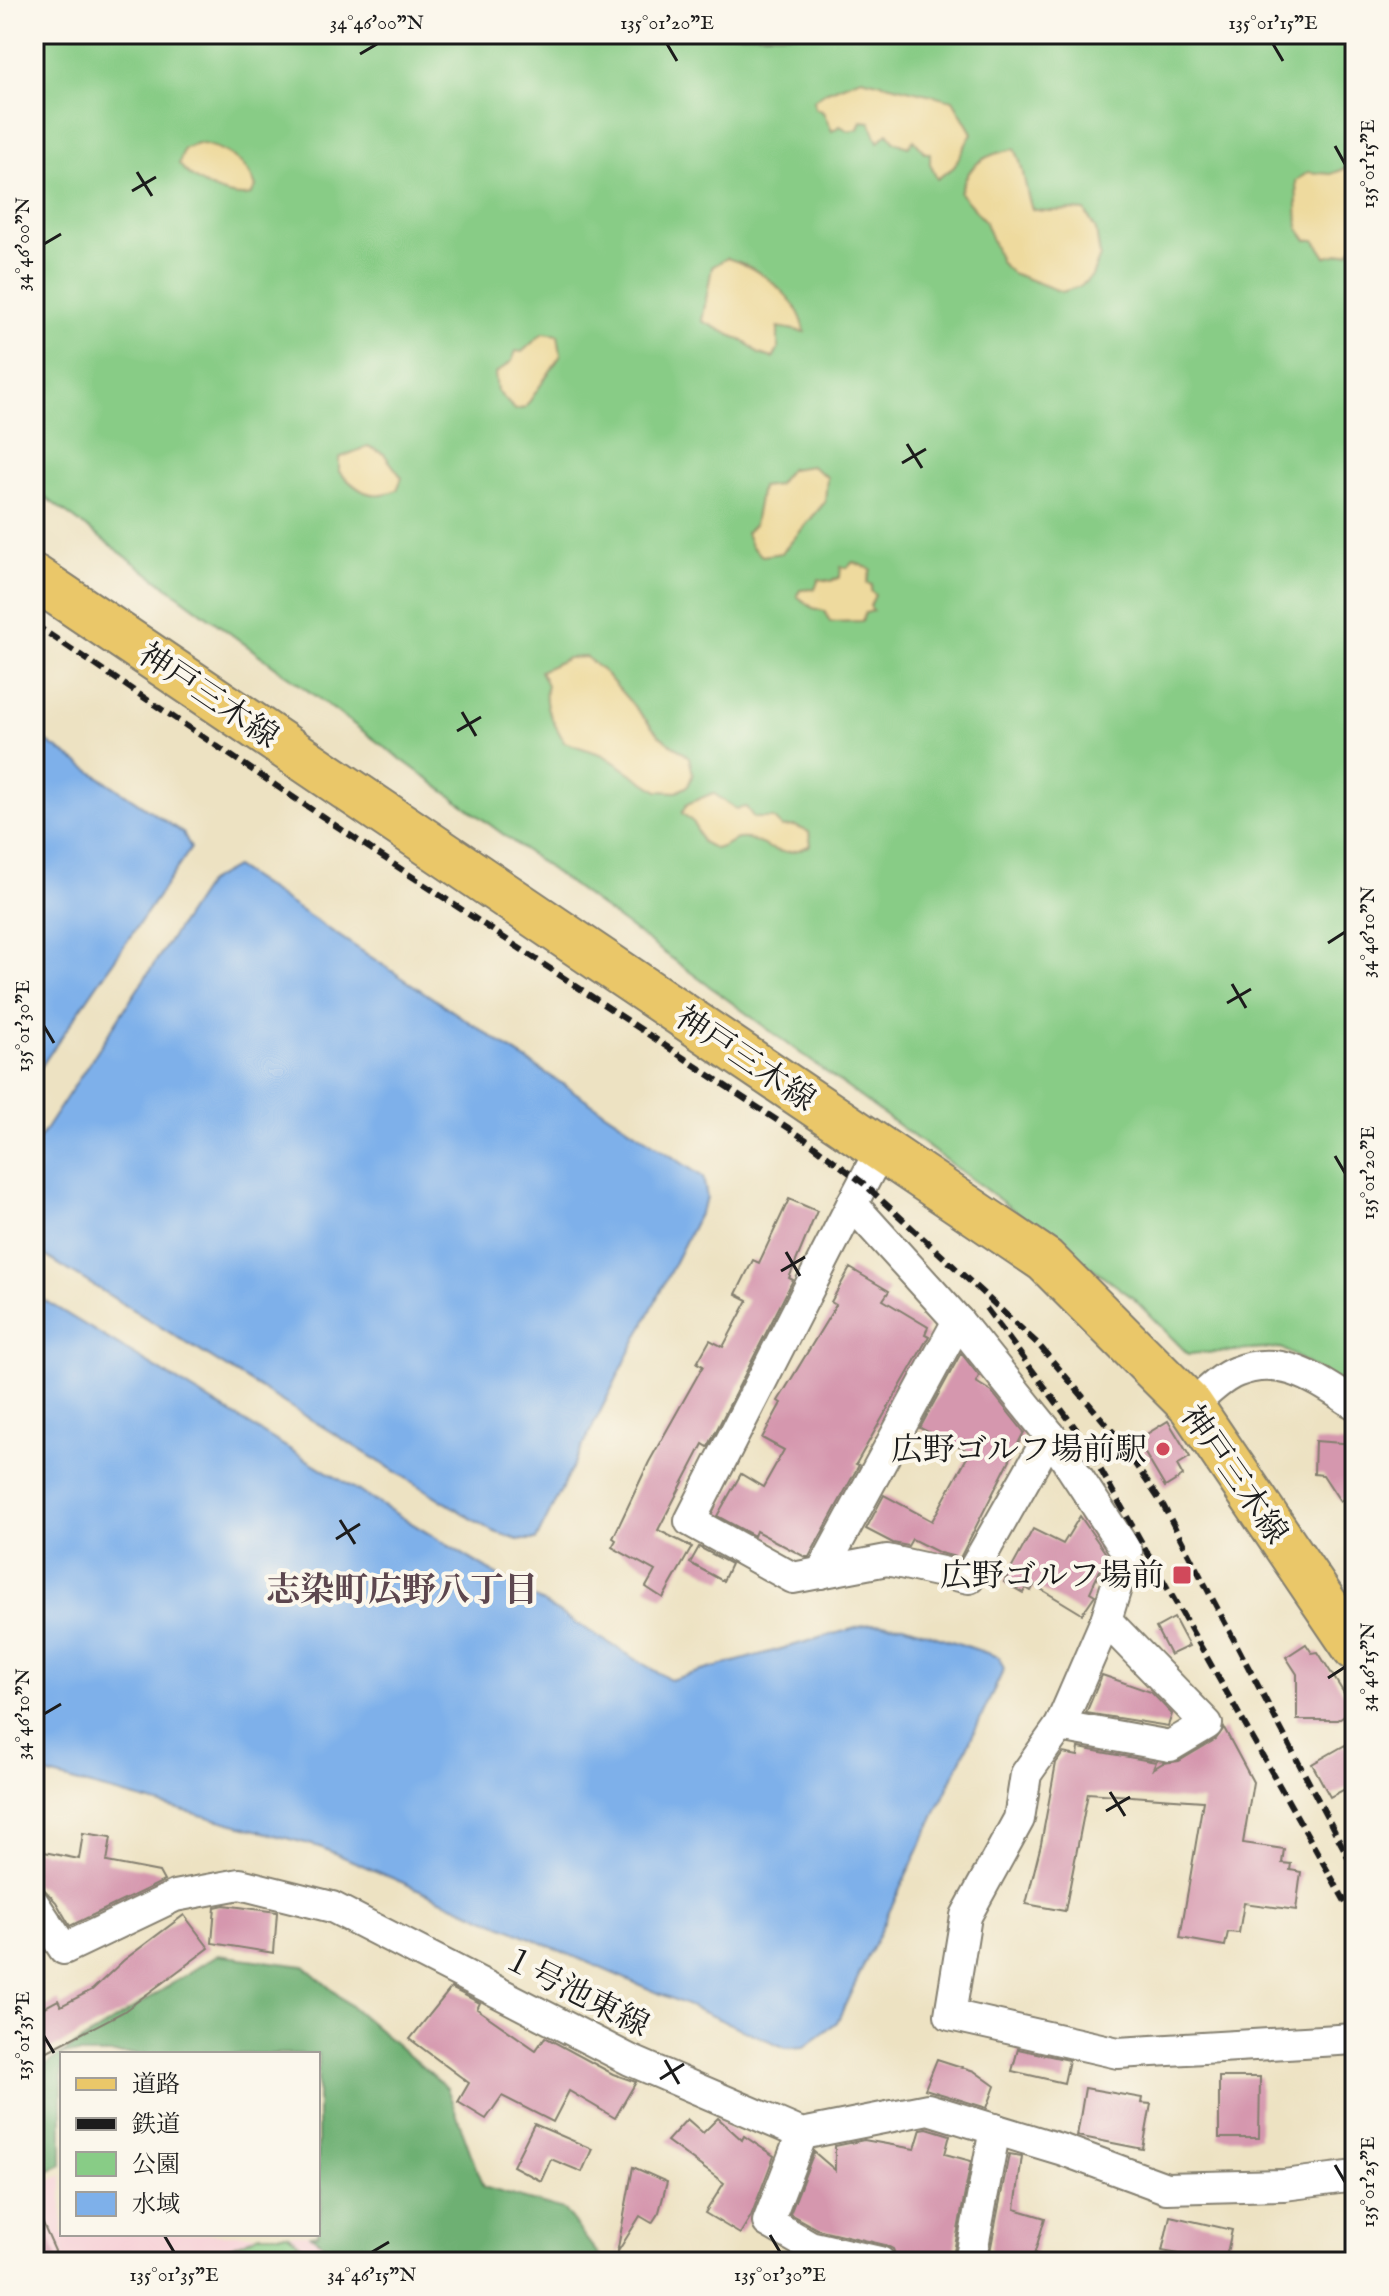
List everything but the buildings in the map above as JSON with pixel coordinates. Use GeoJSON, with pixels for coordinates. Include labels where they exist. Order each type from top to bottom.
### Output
{"type":"FeatureCollection","features":[{"type":"Feature","properties":{"kind":"main road","name":"神戸三木線"},"geometry":{"type":"LineString","coordinates":[[34,577],[1045,1260],[1191,1406],[1355,1648]]}},
{"type":"Feature","properties":{"kind":"street"},"geometry":{"type":"LineString","coordinates":[[881,1149],[690,1521],[793,1578],[887,1560],[969,1578],[1050,1435]]}},
{"type":"Feature","properties":{"kind":"street"},"geometry":{"type":"LineString","coordinates":[[852,1204],[958,1321],[1050,1435],[1127,1552],[1106,1620],[1060,1726],[1026,1774],[1019,1819],[966,1916],[950,2015],[1118,2053],[1355,2039]]}},
{"type":"Feature","properties":{"kind":"street"},"geometry":{"type":"LineString","coordinates":[[821,1573],[958,1321]]}},
{"type":"Feature","properties":{"kind":"street"},"geometry":{"type":"LineString","coordinates":[[1191,1406],[1234,1372],[1274,1363],[1307,1373],[1355,1404]]}},
{"type":"Feature","properties":{"kind":"street"},"geometry":{"type":"LineString","coordinates":[[1060,1726],[1170,1746],[1207,1724],[1106,1620]]}},
{"type":"Feature","properties":{"kind":"street","name":"１号池東線"},"geometry":{"type":"LineString","coordinates":[[34,1904],[64,1949],[175,1896],[240,1884],[332,1907],[630,2060],[802,2134]]}},
{"type":"Feature","properties":{"kind":"street"},"geometry":{"type":"LineString","coordinates":[[880,2262],[810,2246],[768,2222],[802,2134],[928,2109],[1166,2188],[1284,2185],[1355,2176]]}},
{"type":"Feature","properties":{"kind":"street"},"geometry":{"type":"LineString","coordinates":[[970,2262],[995,2129]]}},
{"type":"Feature","properties":{"kind":"shaded area"},"geometry":{"type":"Polygon","coordinates":[[[60,2176],[60,2236],[320,2236],[320,2202],[341,2227],[396,2262],[34,2262],[34,2189],[60,2176]]]}},
{"type":"Feature","properties":{"kind":"green space"},"geometry":{"type":"Polygon","coordinates":[[[34,34],[1355,34],[1355,1392],[1281,1348],[1188,1354],[1133,1298],[34,489],[34,34]]]}},
{"type":"Feature","properties":{"kind":"green space"},"geometry":{"type":"Polygon","coordinates":[[[217,1955],[304,1966],[447,2088],[483,2187],[564,2210],[604,2262],[344,2262],[312,2236],[320,2236],[322,2190],[320,2052],[65,2052],[217,1955]]]}},
{"type":"Feature","properties":{"kind":"green space"},"geometry":{"type":"Polygon","coordinates":[[[60,2055],[60,2166],[34,2178],[34,2072],[60,2055]]]}},
{"type":"Feature","properties":{"kind":"green space"},"geometry":{"type":"Polygon","coordinates":[[[256,2236],[290,2236],[324,2262],[197,2262],[256,2236]]]}},
{"type":"Feature","properties":{"kind":"sand"},"geometry":{"type":"Polygon","coordinates":[[[861,78],[953,100],[972,133],[954,167],[937,179],[930,164],[930,153],[925,153],[914,140],[908,147],[895,142],[888,133],[878,142],[870,122],[861,121],[858,129],[849,131],[840,126],[832,131],[823,112],[815,108],[814,100],[825,92],[861,78]]]}},
{"type":"Feature","properties":{"kind":"sand"},"geometry":{"type":"Polygon","coordinates":[[[197,143],[225,152],[241,163],[256,187],[251,195],[221,192],[185,171],[179,164],[184,149],[197,143]]]}},
{"type":"Feature","properties":{"kind":"sand"},"geometry":{"type":"Polygon","coordinates":[[[1015,149],[1032,209],[1085,211],[1096,230],[1100,256],[1092,276],[1081,286],[1062,292],[1012,273],[1001,263],[984,220],[960,193],[968,174],[979,162],[1015,149]]]}},
{"type":"Feature","properties":{"kind":"sand"},"geometry":{"type":"Polygon","coordinates":[[[1355,165],[1355,242],[1349,252],[1326,257],[1315,240],[1307,240],[1298,228],[1296,181],[1308,172],[1331,174],[1355,165]]]}},
{"type":"Feature","properties":{"kind":"sand"},"geometry":{"type":"Polygon","coordinates":[[[727,258],[764,276],[787,296],[802,319],[805,332],[778,327],[778,350],[773,358],[759,354],[747,343],[702,321],[712,267],[727,258]]]}},
{"type":"Feature","properties":{"kind":"sand"},"geometry":{"type":"Polygon","coordinates":[[[543,333],[558,335],[561,355],[525,408],[515,410],[497,391],[495,374],[512,361],[516,351],[522,352],[543,333]]]}},
{"type":"Feature","properties":{"kind":"sand"},"geometry":{"type":"Polygon","coordinates":[[[368,446],[384,454],[402,478],[397,490],[379,494],[365,492],[339,472],[339,458],[368,446]]]}},
{"type":"Feature","properties":{"kind":"sand"},"geometry":{"type":"Polygon","coordinates":[[[811,466],[827,477],[825,502],[782,553],[762,556],[751,546],[746,533],[754,525],[761,487],[777,485],[790,469],[811,466]]]}},
{"type":"Feature","properties":{"kind":"sand"},"geometry":{"type":"Polygon","coordinates":[[[853,562],[871,569],[867,583],[872,585],[871,591],[875,595],[870,606],[873,611],[865,613],[862,621],[830,622],[825,611],[813,608],[797,596],[800,590],[815,589],[819,579],[831,581],[840,577],[841,566],[847,568],[853,562]]]}},
{"type":"Feature","properties":{"kind":"sand"},"geometry":{"type":"Polygon","coordinates":[[[586,657],[605,673],[659,735],[689,757],[693,774],[688,786],[677,792],[658,791],[603,755],[564,742],[547,708],[547,685],[540,671],[568,658],[586,657]]]}},
{"type":"Feature","properties":{"kind":"sand"},"geometry":{"type":"Polygon","coordinates":[[[713,793],[736,809],[746,807],[754,818],[773,818],[782,827],[795,826],[809,832],[811,845],[786,852],[755,841],[738,839],[715,849],[702,842],[694,823],[682,813],[687,804],[713,793]]]}},
{"type":"Feature","properties":{"kind":"water"},"geometry":{"type":"Polygon","coordinates":[[[34,733],[183,833],[191,848],[34,1077],[34,733]]]}},
{"type":"Feature","properties":{"kind":"water"},"geometry":{"type":"Polygon","coordinates":[[[235,867],[703,1177],[707,1198],[536,1540],[518,1540],[492,1531],[34,1249],[34,1147],[208,882],[235,867]]]}},
{"type":"Feature","properties":{"kind":"water"},"geometry":{"type":"Polygon","coordinates":[[[34,1294],[670,1680],[870,1624],[904,1625],[999,1657],[1004,1669],[837,2022],[804,2047],[786,2048],[320,1847],[34,1771],[34,1294]]]}},
{"type":"Feature","properties":{"kind":"railway"},"geometry":{"type":"LineString","coordinates":[[34,624],[808,1141],[863,1183],[1037,1343],[1114,1433],[1163,1505],[1355,1870]]}},
{"type":"Feature","properties":{"kind":"railway"},"geometry":{"type":"LineString","coordinates":[[986,1308],[1082,1437],[1355,1919]]}},
{"type":"Feature","properties":{"kind":"place","name":"広野ゴルフ場前駅"},"geometry":{"type":"Point","coordinates":[1163,1449]}},
{"type":"Feature","properties":{"kind":"place","name":"広野ゴルフ場前"},"geometry":{"type":"Point","coordinates":[1182,1575]}},
{"type":"Feature","properties":{"kind":"district","name":"志染町広野八丁目"},"geometry":{"type":"Point","coordinates":[402,1589]}}]}
